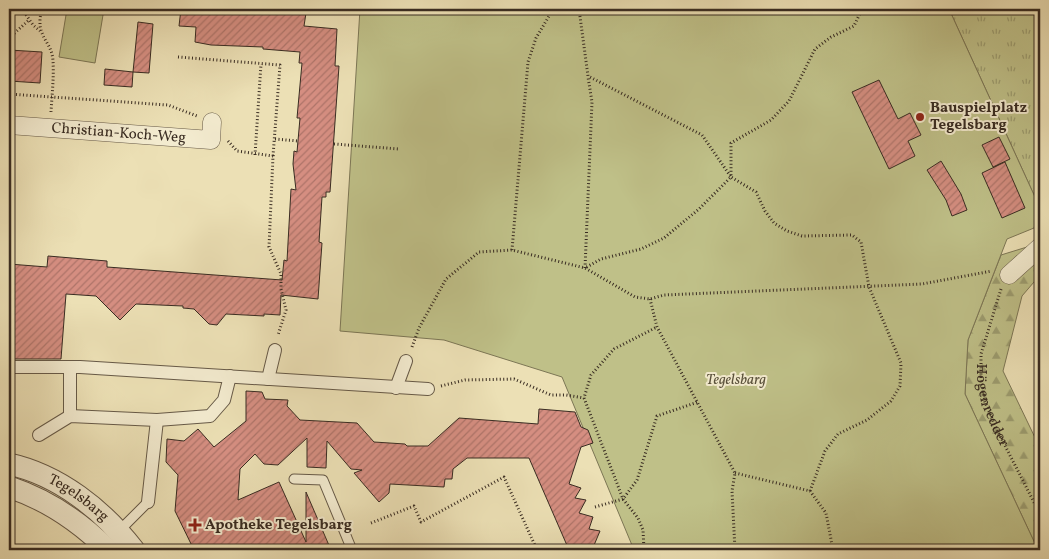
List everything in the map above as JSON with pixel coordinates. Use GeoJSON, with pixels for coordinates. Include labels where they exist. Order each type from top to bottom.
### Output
{"type":"FeatureCollection","features":[{"type":"Feature","properties":{"kind":"street","name":"Christian-Koch-Weg"},"geometry":{"type":"LineString","coordinates":[[9,125],[211,140],[212,122]]}},
{"type":"Feature","properties":{"kind":"street"},"geometry":{"type":"LineString","coordinates":[[1009,275],[1040,247]]}},
{"type":"Feature","properties":{"kind":"street"},"geometry":{"type":"LineString","coordinates":[[268,379],[275,350]]}},
{"type":"Feature","properties":{"kind":"street"},"geometry":{"type":"LineString","coordinates":[[396,388],[406,362]]}},
{"type":"Feature","properties":{"kind":"street"},"geometry":{"type":"LineString","coordinates":[[9,367],[70,367],[428,389]]}},
{"type":"Feature","properties":{"kind":"street"},"geometry":{"type":"LineString","coordinates":[[70,367],[70,416]]}},
{"type":"Feature","properties":{"kind":"street"},"geometry":{"type":"LineString","coordinates":[[39,436],[70,416],[157,420],[210,416],[224,400],[230,376]]}},
{"type":"Feature","properties":{"kind":"street"},"geometry":{"type":"LineString","coordinates":[[148,502],[157,420]]}},
{"type":"Feature","properties":{"kind":"street","name":"Tegelsbarg"},"geometry":{"type":"LineString","coordinates":[[9,464],[49,478],[71,490],[119,531],[134,550]]}},
{"type":"Feature","properties":{"kind":"street","name":"Tegelsbarg"},"geometry":{"type":"LineString","coordinates":[[9,487],[30,494],[60,510],[108,550]]}},
{"type":"Feature","properties":{"kind":"lane"},"geometry":{"type":"LineString","coordinates":[[294,479],[323,480],[352,550]]}},
{"type":"Feature","properties":{"kind":"lane"},"geometry":{"type":"LineString","coordinates":[[119,531],[148,502]]}},
{"type":"Feature","properties":{"kind":"path"},"geometry":{"type":"LineString","coordinates":[[22,9],[29,20],[40,31],[54,58],[50,127]]}},
{"type":"Feature","properties":{"kind":"path"},"geometry":{"type":"LineString","coordinates":[[40,31],[39,19],[42,9]]}},
{"type":"Feature","properties":{"kind":"path"},"geometry":{"type":"LineString","coordinates":[[512,250],[528,62],[536,38],[552,11],[556,9]]}},
{"type":"Feature","properties":{"kind":"path"},"geometry":{"type":"LineString","coordinates":[[579,9],[592,102],[585,268]]}},
{"type":"Feature","properties":{"kind":"path"},"geometry":{"type":"LineString","coordinates":[[585,268],[601,259],[641,249],[664,238],[700,209],[731,177],[731,143],[771,120],[789,101],[816,49],[831,37],[854,26],[862,9]]}},
{"type":"Feature","properties":{"kind":"path"},"geometry":{"type":"LineString","coordinates":[[9,38],[29,20]]}},
{"type":"Feature","properties":{"kind":"path"},"geometry":{"type":"LineString","coordinates":[[178,58],[280,65],[269,247],[282,274],[281,289],[286,310],[275,350]]}},
{"type":"Feature","properties":{"kind":"path"},"geometry":{"type":"LineString","coordinates":[[255,155],[261,64]]}},
{"type":"Feature","properties":{"kind":"path"},"geometry":{"type":"LineString","coordinates":[[588,76],[702,135],[731,177],[756,192],[765,211],[774,222],[787,231],[802,236],[852,235],[861,242],[868,288],[901,364],[900,386],[891,401],[867,420],[838,434],[825,451],[810,491]]}},
{"type":"Feature","properties":{"kind":"path"},"geometry":{"type":"LineString","coordinates":[[9,94],[168,105],[212,122],[237,151],[273,156]]}},
{"type":"Feature","properties":{"kind":"path"},"geometry":{"type":"LineString","coordinates":[[274,140],[298,141]]}},
{"type":"Feature","properties":{"kind":"path"},"geometry":{"type":"LineString","coordinates":[[334,144],[399,149]]}},
{"type":"Feature","properties":{"kind":"path"},"geometry":{"type":"LineString","coordinates":[[406,362],[419,328],[446,280],[479,252],[512,250],[585,268],[635,297],[650,299],[664,295],[868,288],[922,284],[990,270],[1009,275]]}},
{"type":"Feature","properties":{"kind":"path","name":"Högenredder"},"geometry":{"type":"LineString","coordinates":[[1009,275],[998,295],[981,354],[981,379],[985,402],[996,428],[1040,514]]}},
{"type":"Feature","properties":{"kind":"path"},"geometry":{"type":"LineString","coordinates":[[650,299],[657,327],[735,473],[732,491],[735,550]]}},
{"type":"Feature","properties":{"kind":"path"},"geometry":{"type":"LineString","coordinates":[[644,550],[643,530],[638,518],[623,499],[584,398],[591,374],[614,349],[657,327]]}},
{"type":"Feature","properties":{"kind":"path"},"geometry":{"type":"LineString","coordinates":[[428,389],[465,380],[514,379],[551,395],[584,398]]}},
{"type":"Feature","properties":{"kind":"path"},"geometry":{"type":"LineString","coordinates":[[595,507],[623,499],[637,480],[657,416],[698,402]]}},
{"type":"Feature","properties":{"kind":"path"},"geometry":{"type":"LineString","coordinates":[[735,473],[810,491],[826,513],[833,550]]}},
{"type":"Feature","properties":{"kind":"path"},"geometry":{"type":"LineString","coordinates":[[371,523],[414,506],[421,522],[504,477],[537,550]]}},
{"type":"Feature","properties":{"kind":"green space"},"geometry":{"type":"Polygon","coordinates":[[[67,9],[104,9],[95,63],[59,57],[67,9]]]}},
{"type":"Feature","properties":{"kind":"green space","name":"Tegelsbarg"},"geometry":{"type":"Polygon","coordinates":[[[360,9],[949,9],[1040,208],[1034,228],[1007,239],[968,340],[965,394],[1038,550],[634,550],[562,377],[444,340],[340,331],[360,9]]]}},
{"type":"Feature","properties":{"kind":"green space"},"geometry":{"type":"Polygon","coordinates":[[[949,9],[1040,9],[1040,208],[949,9]]]}},
{"type":"Feature","properties":{"kind":"green space"},"geometry":{"type":"Polygon","coordinates":[[[1040,243],[1040,275],[1022,296],[1003,371],[1040,448],[1040,550],[1038,550],[965,394],[968,340],[1001,255],[1040,243]]]}},
{"type":"Feature","properties":{"kind":"building"},"geometry":{"type":"Polygon","coordinates":[[[181,9],[256,9],[306,13],[304,26],[337,29],[335,66],[339,66],[330,192],[326,192],[326,197],[322,197],[319,242],[322,243],[318,299],[281,295],[280,315],[226,314],[217,325],[209,324],[194,309],[183,308],[183,306],[136,304],[120,320],[96,296],[66,294],[61,359],[9,359],[9,264],[47,267],[48,256],[107,261],[107,267],[282,280],[284,260],[287,261],[291,189],[296,190],[293,164],[294,151],[297,152],[300,118],[297,118],[302,63],[299,63],[300,52],[195,42],[196,27],[179,26],[181,9]]]}},
{"type":"Feature","properties":{"kind":"building"},"geometry":{"type":"Polygon","coordinates":[[[138,22],[153,24],[149,73],[133,72],[138,22]]]}},
{"type":"Feature","properties":{"kind":"building"},"geometry":{"type":"Polygon","coordinates":[[[9,50],[42,52],[40,83],[9,81],[9,50]]]}},
{"type":"Feature","properties":{"kind":"building"},"geometry":{"type":"Polygon","coordinates":[[[105,69],[133,72],[132,87],[104,85],[105,69]]]}},
{"type":"Feature","properties":{"kind":"building"},"geometry":{"type":"Polygon","coordinates":[[[879,80],[898,119],[910,113],[921,135],[908,141],[915,156],[889,169],[852,92],[879,80]]]}},
{"type":"Feature","properties":{"kind":"building"},"geometry":{"type":"Polygon","coordinates":[[[999,137],[1010,159],[993,167],[982,145],[999,137]]]}},
{"type":"Feature","properties":{"kind":"building"},"geometry":{"type":"Polygon","coordinates":[[[941,161],[961,194],[967,210],[952,216],[946,200],[927,170],[941,161]]]}},
{"type":"Feature","properties":{"kind":"building"},"geometry":{"type":"Polygon","coordinates":[[[1005,162],[1025,208],[1002,218],[982,173],[1005,162]]]}},
{"type":"Feature","properties":{"kind":"building"},"geometry":{"type":"Polygon","coordinates":[[[246,391],[262,392],[265,399],[288,400],[287,406],[300,420],[357,423],[374,442],[405,444],[407,446],[428,446],[459,418],[538,424],[539,409],[575,412],[581,427],[588,430],[593,443],[581,447],[569,484],[581,488],[575,498],[586,500],[579,513],[593,517],[589,529],[600,531],[592,550],[569,550],[529,458],[467,458],[453,469],[452,479],[445,479],[444,487],[390,484],[389,493],[379,502],[354,473],[362,470],[351,469],[327,441],[326,468],[307,467],[307,438],[278,465],[264,464],[255,454],[240,469],[238,500],[279,482],[306,542],[306,492],[331,550],[194,550],[175,511],[178,475],[166,462],[167,439],[184,441],[198,429],[214,447],[246,421],[246,391]]]}},
{"type":"Feature","properties":{"kind":"place","name":"Bauspielplatz Tegelsbarg"},"geometry":{"type":"Point","coordinates":[920,117]}},
{"type":"Feature","properties":{"kind":"place","name":"Apotheke Tegelsbarg"},"geometry":{"type":"Point","coordinates":[195,525]}}]}
